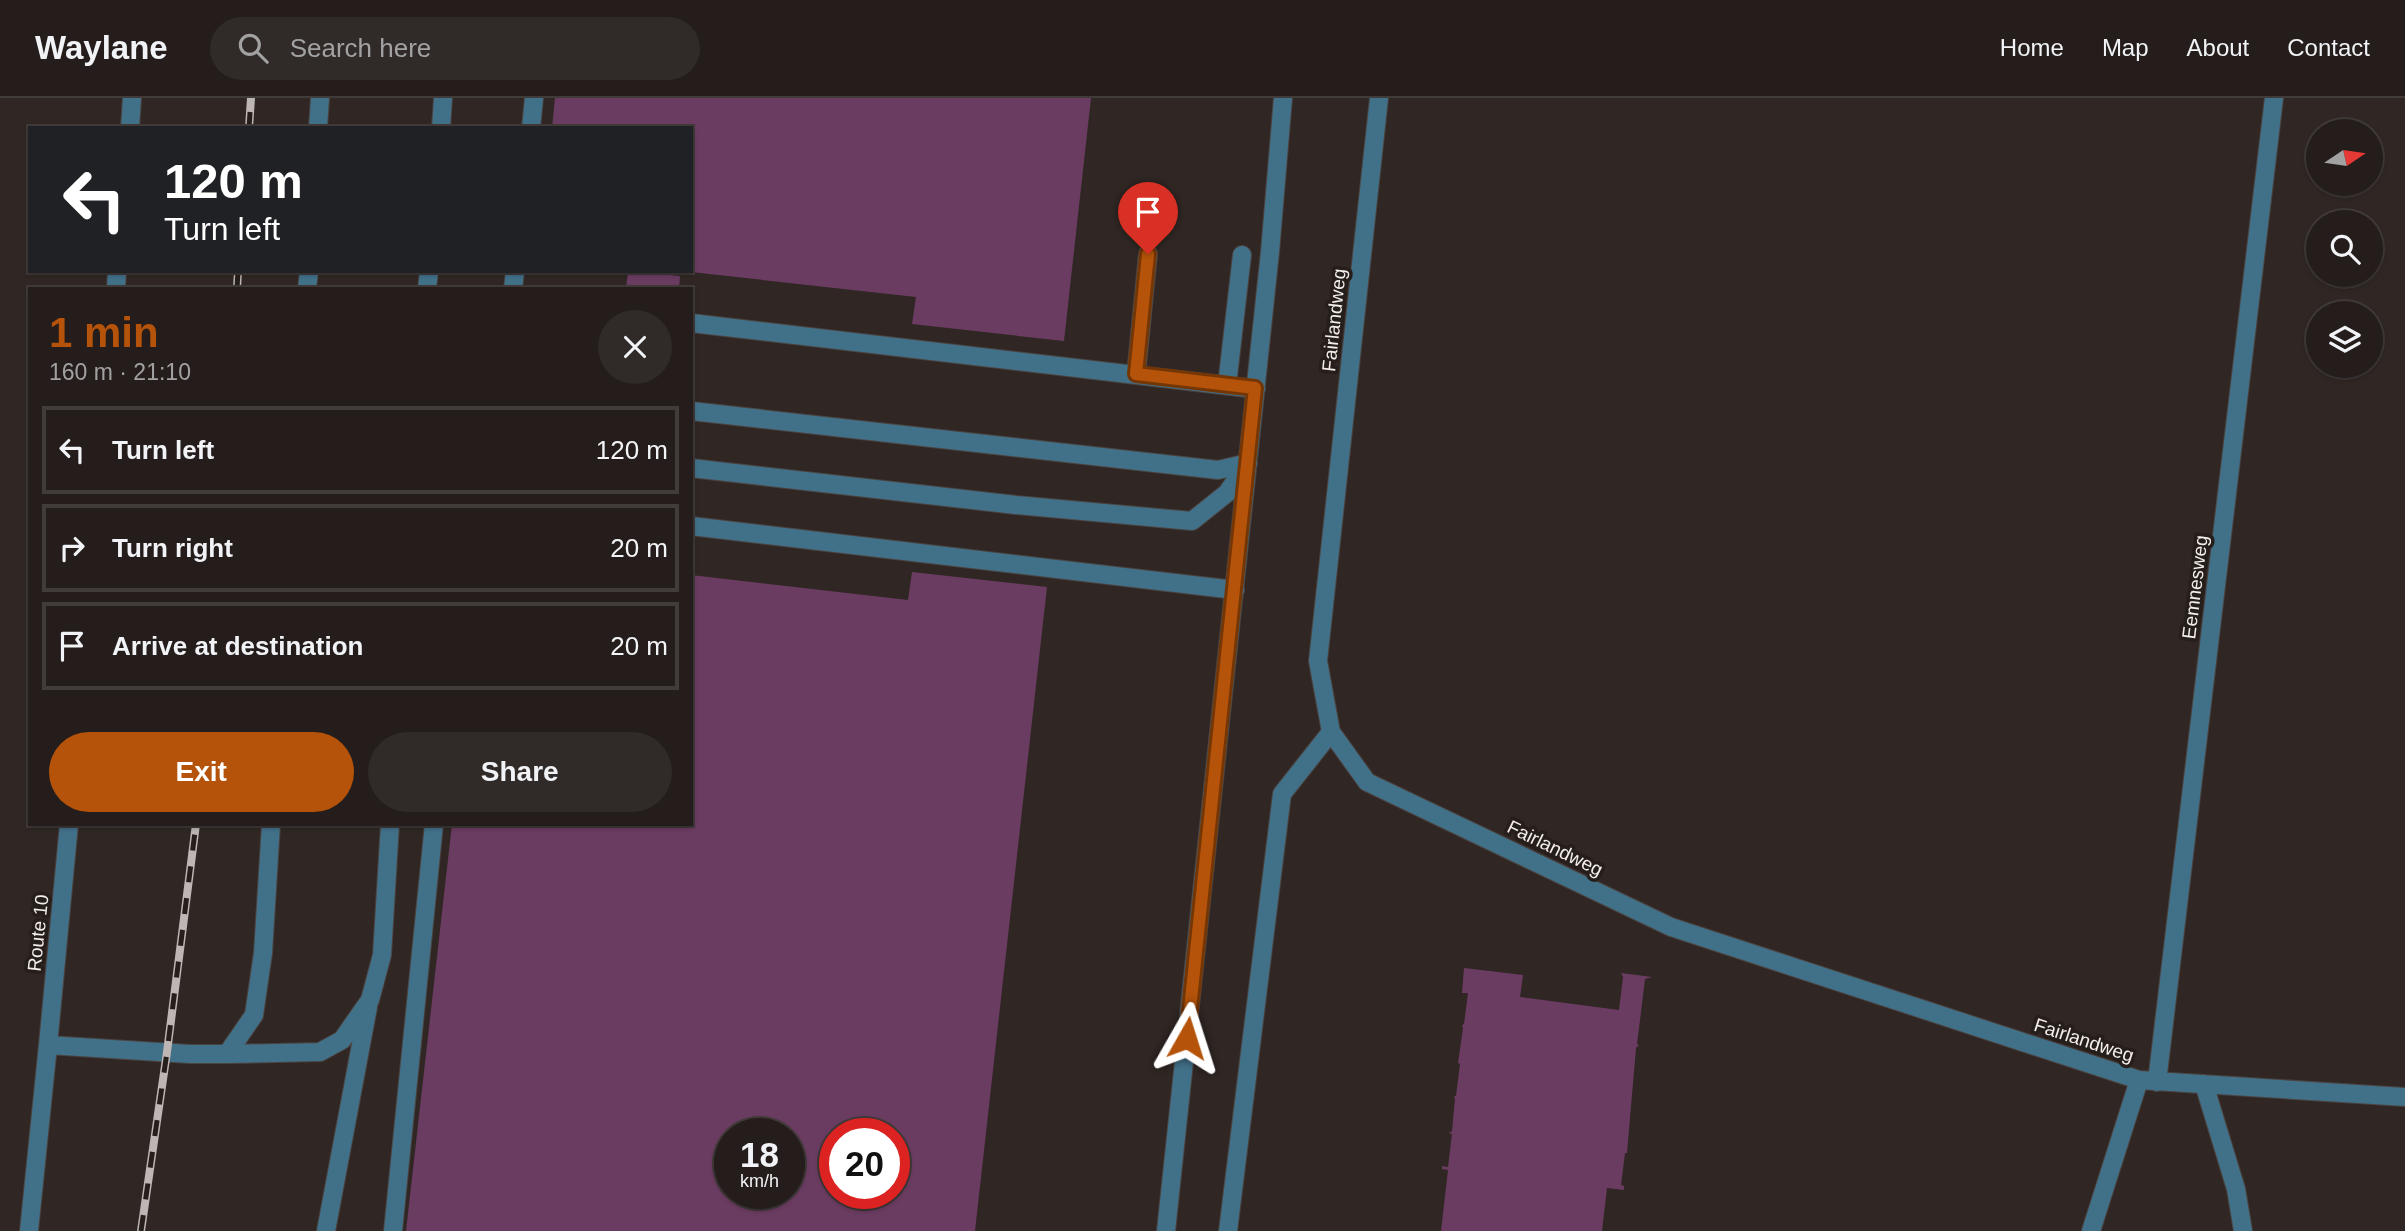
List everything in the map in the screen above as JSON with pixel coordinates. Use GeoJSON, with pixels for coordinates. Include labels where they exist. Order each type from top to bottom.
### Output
{"type":"FeatureCollection","features":[{"type":"Feature","properties":{"kind":"lane"},"geometry":{"type":"LineString","coordinates":[[130,126],[132,98]]}},
{"type":"Feature","properties":{"kind":"lane"},"geometry":{"type":"LineString","coordinates":[[318,126],[320,98]]}},
{"type":"Feature","properties":{"kind":"lane"},"geometry":{"type":"LineString","coordinates":[[441,126],[443,98]]}},
{"type":"Feature","properties":{"kind":"lane"},"geometry":{"type":"LineString","coordinates":[[531,126],[534,98]]}},
{"type":"Feature","properties":{"kind":"lane"},"geometry":{"type":"LineString","coordinates":[[1166,1231],[1235,590],[1283,98]]}},
{"type":"Feature","properties":{"kind":"lane","name":"Fairlandweg"},"geometry":{"type":"LineString","coordinates":[[1379,98],[1318,661],[1331,732],[1367,782],[1671,927],[2148,1081],[2405,1097]]}},
{"type":"Feature","properties":{"kind":"lane","name":"Eemnesweg"},"geometry":{"type":"LineString","coordinates":[[2091,1231],[2148,1081],[2274,98]]}},
{"type":"Feature","properties":{"kind":"lane"},"geometry":{"type":"LineString","coordinates":[[1136,374],[1148,254]]}},
{"type":"Feature","properties":{"kind":"lane"},"geometry":{"type":"LineString","coordinates":[[1227,385],[1242,255]]}},
{"type":"Feature","properties":{"kind":"lane"},"geometry":{"type":"LineString","coordinates":[[693,323],[1255,388]]}},
{"type":"Feature","properties":{"kind":"lane"},"geometry":{"type":"LineString","coordinates":[[693,411],[1219,470],[1248,463]]}},
{"type":"Feature","properties":{"kind":"lane"},"geometry":{"type":"LineString","coordinates":[[693,468],[1016,505],[1192,521],[1227,492],[1248,463]]}},
{"type":"Feature","properties":{"kind":"lane"},"geometry":{"type":"LineString","coordinates":[[693,526],[1235,590]]}},
{"type":"Feature","properties":{"kind":"lane"},"geometry":{"type":"LineString","coordinates":[[1228,1231],[1282,794],[1331,732]]}},
{"type":"Feature","properties":{"kind":"lane","name":"Route 10"},"geometry":{"type":"LineString","coordinates":[[29,1231],[69,826]]}},
{"type":"Feature","properties":{"kind":"lane"},"geometry":{"type":"LineString","coordinates":[[227,1054],[254,1015],[263,953],[271,826]]}},
{"type":"Feature","properties":{"kind":"lane"},"geometry":{"type":"LineString","coordinates":[[326,1231],[370,1000],[382,954],[390,826]]}},
{"type":"Feature","properties":{"kind":"lane"},"geometry":{"type":"LineString","coordinates":[[393,1231],[434,826]]}},
{"type":"Feature","properties":{"kind":"lane"},"geometry":{"type":"LineString","coordinates":[[48,1045],[190,1054],[320,1052],[342,1040],[370,1000]]}},
{"type":"Feature","properties":{"kind":"lane"},"geometry":{"type":"LineString","coordinates":[[2204,1084],[2236,1189],[2244,1231]]}},
{"type":"Feature","properties":{"kind":"building"},"geometry":{"type":"Polygon","coordinates":[[[555,98],[1091,98],[1064,341],[912,324],[916,297],[693,272],[693,126],[552,126],[555,98]]]}},
{"type":"Feature","properties":{"kind":"building"},"geometry":{"type":"Polygon","coordinates":[[[628,273],[680,276],[679,287],[626,287],[628,273]]]}},
{"type":"Feature","properties":{"kind":"building"},"geometry":{"type":"Polygon","coordinates":[[[912,572],[1047,587],[975,1231],[406,1231],[452,826],[693,826],[693,575],[908,600],[912,572]]]}},
{"type":"Feature","properties":{"kind":"building"},"geometry":{"type":"Polygon","coordinates":[[[1464,968],[1523,975],[1520,997],[1619,1010],[1623,977],[1621,973],[1652,977],[1645,979],[1627,1153],[1621,1185],[1624,1190],[1607,1188],[1602,1231],[1441,1231],[1448,1170],[1442,1169],[1442,1166],[1448,1167],[1452,1134],[1449,1133],[1452,1131],[1462,1025],[1468,993],[1462,993],[1464,968]]]}},
{"type":"Feature","properties":{"kind":"railway"},"geometry":{"type":"LineString","coordinates":[[249,126],[251,98]]}},
{"type":"Feature","properties":{"kind":"railway"},"geometry":{"type":"LineString","coordinates":[[237,287],[238,273]]}},
{"type":"Feature","properties":{"kind":"railway"},"geometry":{"type":"LineString","coordinates":[[141,1231],[196,826]]}},
{"type":"Feature","properties":{"kind":"route"},"geometry":{"type":"LineString","coordinates":[[1148,254],[1136,374],[1255,388],[1187,1038]]}}]}
